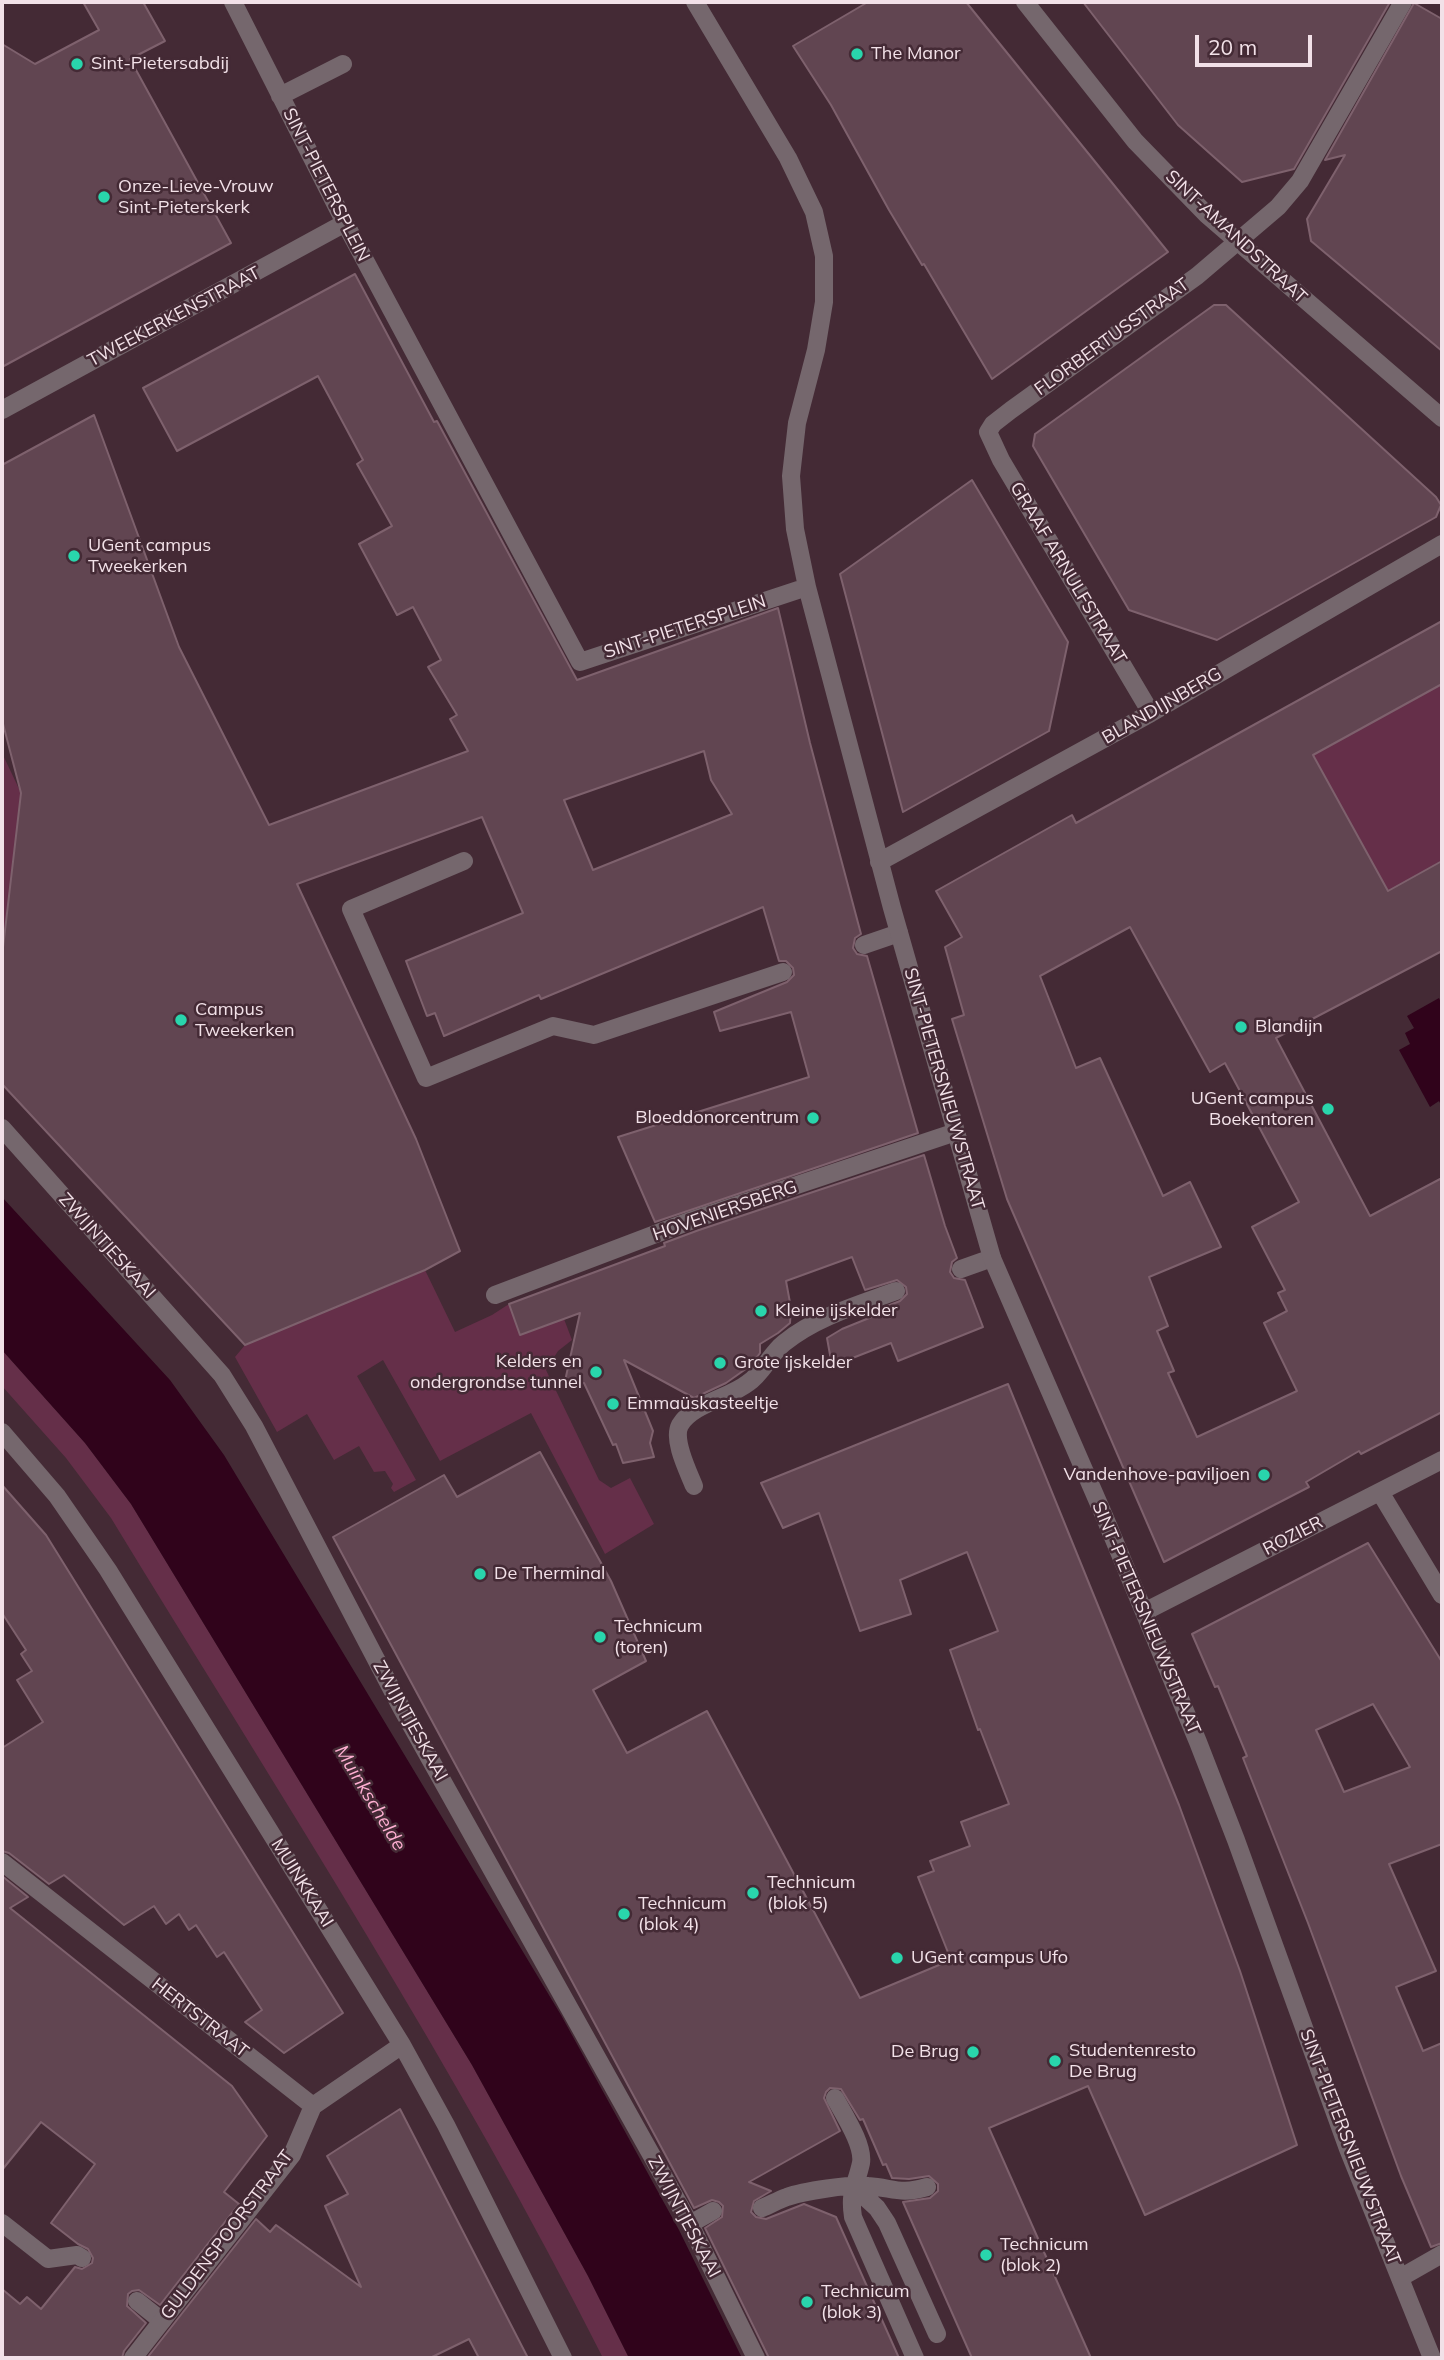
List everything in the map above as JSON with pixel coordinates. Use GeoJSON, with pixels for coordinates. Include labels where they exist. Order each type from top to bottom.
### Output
{"type":"FeatureCollection","features":[{"type":"Feature","properties":{"kind":"street","name":"SINT-PIETERSPLEIN"},"geometry":{"type":"LineString","coordinates":[[233,2],[345,223],[580,662],[807,587]]}},
{"type":"Feature","properties":{"kind":"street"},"geometry":{"type":"LineString","coordinates":[[695,2],[788,158],[814,212],[824,256],[824,302],[816,350],[797,423],[791,477],[795,529],[807,587]]}},
{"type":"Feature","properties":{"kind":"street","name":"SINT-AMANDSTRAAT"},"geometry":{"type":"LineString","coordinates":[[1025,2],[1135,141],[1207,215],[1442,418]]}},
{"type":"Feature","properties":{"kind":"street","name":"FLORBERTUSSTRAAT"},"geometry":{"type":"LineString","coordinates":[[988,432],[993,424],[1011,410],[1186,284],[1278,208],[1300,181],[1403,2]]}},
{"type":"Feature","properties":{"kind":"street","name":"SINT-PIETERSPLEIN"},"geometry":{"type":"LineString","coordinates":[[280,96],[343,64]]}},
{"type":"Feature","properties":{"kind":"street","name":"TWEEKERKENSTRAAT"},"geometry":{"type":"LineString","coordinates":[[2,410],[345,223]]}},
{"type":"Feature","properties":{"kind":"street","name":"GRAAF ARNULFSTRAAT"},"geometry":{"type":"LineString","coordinates":[[988,432],[1001,460],[1151,713]]}},
{"type":"Feature","properties":{"kind":"street","name":"BLANDIJNBERG"},"geometry":{"type":"LineString","coordinates":[[879,862],[1151,713],[1442,544]]}},
{"type":"Feature","properties":{"kind":"street","name":"SINT-PIETERSNIEUWSTRAAT"},"geometry":{"type":"LineString","coordinates":[[807,587],[879,862],[992,1258],[1144,1612],[1236,1840],[1349,2149],[1432,2358]]}},
{"type":"Feature","properties":{"kind":"street"},"geometry":{"type":"LineString","coordinates":[[464,861],[351,909],[426,1078],[553,1026],[594,1035],[783,972]]}},
{"type":"Feature","properties":{"kind":"street"},"geometry":{"type":"LineString","coordinates":[[864,946],[899,933]]}},
{"type":"Feature","properties":{"kind":"street","name":"ZWIJNTJESKAAI"},"geometry":{"type":"LineString","coordinates":[[2,1128],[222,1375],[242,1406],[396,1699],[690,2224],[756,2358]]}},
{"type":"Feature","properties":{"kind":"street","name":"HOVENIERSBERG"},"geometry":{"type":"LineString","coordinates":[[495,1295],[695,1219],[956,1132]]}},
{"type":"Feature","properties":{"kind":"street"},"geometry":{"type":"LineString","coordinates":[[961,1269],[992,1258]]}},
{"type":"Feature","properties":{"kind":"street"},"geometry":{"type":"LineString","coordinates":[[694,1486],[680,1452],[678,1427],[689,1413],[730,1395],[751,1382],[781,1345],[802,1329],[896,1291]]}},
{"type":"Feature","properties":{"kind":"street","name":"MUINKKAAI"},"geometry":{"type":"LineString","coordinates":[[2,1432],[57,1496],[108,1570],[402,2045],[446,2125],[563,2358]]}},
{"type":"Feature","properties":{"kind":"street","name":"ROZIER"},"geometry":{"type":"LineString","coordinates":[[1144,1612],[1442,1460]]}},
{"type":"Feature","properties":{"kind":"street"},"geometry":{"type":"LineString","coordinates":[[1380,1492],[1442,1595]]}},
{"type":"Feature","properties":{"kind":"street","name":"HERTSTRAAT"},"geometry":{"type":"LineString","coordinates":[[4,1869],[313,2106]]}},
{"type":"Feature","properties":{"kind":"street"},"geometry":{"type":"LineString","coordinates":[[313,2106],[402,2045]]}},
{"type":"Feature","properties":{"kind":"street"},"geometry":{"type":"LineString","coordinates":[[835,2098],[860,2148],[861,2162],[850,2199],[853,2217],[915,2358]]}},
{"type":"Feature","properties":{"kind":"street","name":"GULDENSPOORSTRAAT"},"geometry":{"type":"LineString","coordinates":[[133,2358],[292,2155],[313,2106]]}},
{"type":"Feature","properties":{"kind":"street"},"geometry":{"type":"LineString","coordinates":[[853,2186],[877,2208],[887,2223],[937,2334]]}},
{"type":"Feature","properties":{"kind":"street"},"geometry":{"type":"LineString","coordinates":[[762,2208],[788,2196],[853,2186],[909,2192],[927,2186]]}},
{"type":"Feature","properties":{"kind":"street"},"geometry":{"type":"LineString","coordinates":[[690,2224],[713,2211]]}},
{"type":"Feature","properties":{"kind":"street"},"geometry":{"type":"LineString","coordinates":[[2,2223],[48,2259],[77,2255],[82,2258]]}},
{"type":"Feature","properties":{"kind":"street"},"geometry":{"type":"LineString","coordinates":[[1400,2278],[1442,2254]]}},
{"type":"Feature","properties":{"kind":"street"},"geometry":{"type":"LineString","coordinates":[[137,2301],[162,2321]]}},
{"type":"Feature","properties":{"kind":"shaded area"},"geometry":{"type":"Polygon","coordinates":[[[1442,684],[1442,861],[1388,891],[1313,755],[1442,684]]]}},
{"type":"Feature","properties":{"kind":"shaded area"},"geometry":{"type":"Polygon","coordinates":[[[2,753],[21,793],[2,956],[2,753]]]}},
{"type":"Feature","properties":{"kind":"shaded area"},"geometry":{"type":"Polygon","coordinates":[[[425,1270],[455,1332],[509,1304],[520,1335],[564,1319],[572,1340],[558,1351],[546,1370],[599,1480],[611,1488],[630,1478],[654,1524],[605,1554],[531,1413],[440,1461],[383,1360],[357,1376],[416,1480],[394,1492],[391,1488],[393,1484],[385,1471],[374,1472],[359,1446],[334,1460],[307,1414],[277,1432],[235,1357],[245,1345],[425,1270]]]}},
{"type":"Feature","properties":{"kind":"shaded area"},"geometry":{"type":"Polygon","coordinates":[[[2,1350],[85,1443],[131,1504],[472,2065],[588,2276],[629,2358],[603,2358],[547,2250],[428,2038],[111,1518],[66,1458],[2,1386],[2,1350]]]}},
{"type":"Feature","properties":{"kind":"water"},"geometry":{"type":"Polygon","coordinates":[[[1439,998],[1442,1005],[1442,1107],[1439,1101],[1430,1107],[1399,1050],[1410,1044],[1405,1033],[1414,1028],[1407,1016],[1439,998]]]}},
{"type":"Feature","properties":{"kind":"water","name":"Muinkschelde"},"geometry":{"type":"Polygon","coordinates":[[[2,1197],[170,1380],[224,1455],[561,2015],[679,2230],[742,2358],[629,2358],[588,2276],[472,2065],[131,1504],[85,1443],[2,1350],[2,1197]]]}},
{"type":"Feature","properties":{"kind":"building","name":"Onze-Lieve-Vrouw Sint-Pieterskerk"},"geometry":{"type":"Polygon","coordinates":[[[83,2],[143,2],[165,41],[130,59],[231,243],[2,367],[2,44],[35,64],[99,30],[83,2]]]}},
{"type":"Feature","properties":{"kind":"building"},"geometry":{"type":"Polygon","coordinates":[[[868,2],[966,2],[1168,252],[992,379],[889,210],[831,105],[793,46],[868,2]]]}},
{"type":"Feature","properties":{"kind":"building"},"geometry":{"type":"Polygon","coordinates":[[[1083,2],[1390,2],[1294,169],[1242,182],[1178,125],[1083,2]]]}},
{"type":"Feature","properties":{"kind":"building"},"geometry":{"type":"Polygon","coordinates":[[[1414,3],[1442,19],[1442,351],[1311,241],[1307,219],[1345,155],[1325,160],[1414,3]]]}},
{"type":"Feature","properties":{"kind":"building","name":"Campus Tweekerken"},"geometry":{"type":"Polygon","coordinates":[[[355,274],[577,680],[778,608],[810,743],[861,934],[855,938],[853,948],[857,954],[867,956],[918,1133],[655,1222],[618,1137],[809,1077],[791,1012],[720,1031],[714,1012],[787,982],[794,975],[793,968],[786,961],[779,961],[763,907],[541,999],[539,995],[444,1036],[435,1013],[427,1016],[406,961],[523,913],[482,817],[297,884],[416,1139],[460,1251],[425,1270],[245,1345],[2,1084],[2,956],[21,793],[2,720],[2,465],[94,415],[179,647],[269,825],[468,751],[450,719],[457,715],[428,667],[441,660],[413,607],[397,615],[359,544],[392,526],[357,464],[363,460],[318,376],[177,451],[143,388],[355,274]],[[704,751],[564,800],[593,870],[732,814],[711,780],[704,751]]]}},
{"type":"Feature","properties":{"kind":"building"},"geometry":{"type":"Polygon","coordinates":[[[1214,305],[1226,305],[1436,497],[1441,505],[1436,517],[1217,640],[1129,610],[1033,446],[1035,434],[1214,305]]]}},
{"type":"Feature","properties":{"kind":"building"},"geometry":{"type":"Polygon","coordinates":[[[972,480],[1068,642],[1049,731],[903,812],[840,574],[972,480]]]}},
{"type":"Feature","properties":{"kind":"building","name":"UGent campus Boekentoren"},"geometry":{"type":"Polygon","coordinates":[[[1442,621],[1442,684],[1313,755],[1388,891],[1442,861],[1442,951],[1276,1038],[1370,1216],[1442,1178],[1442,1412],[1361,1454],[1359,1451],[1306,1482],[1309,1487],[1164,1562],[1007,1199],[952,1019],[964,1015],[945,947],[962,937],[936,891],[1072,815],[1076,823],[1442,621]],[[1130,927],[1040,976],[1076,1068],[1100,1058],[1163,1196],[1190,1182],[1221,1247],[1149,1277],[1168,1326],[1157,1331],[1174,1371],[1168,1373],[1197,1437],[1297,1391],[1264,1323],[1287,1311],[1278,1293],[1285,1290],[1252,1227],[1299,1202],[1225,1063],[1210,1072],[1130,927]]]}},
{"type":"Feature","properties":{"kind":"building"},"geometry":{"type":"Polygon","coordinates":[[[924,1155],[957,1258],[952,1262],[950,1272],[954,1278],[965,1280],[983,1327],[898,1361],[891,1343],[832,1366],[827,1338],[879,1314],[877,1310],[900,1301],[907,1294],[906,1287],[897,1280],[865,1290],[852,1257],[786,1281],[791,1308],[790,1323],[760,1344],[760,1353],[750,1366],[726,1383],[694,1398],[624,1360],[653,1431],[650,1443],[654,1457],[623,1463],[584,1383],[565,1381],[580,1313],[520,1335],[509,1304],[665,1246],[664,1243],[699,1230],[924,1155]]]}},
{"type":"Feature","properties":{"kind":"building","name":"UGent campus Ufo"},"geometry":{"type":"Polygon","coordinates":[[[1008,1384],[1179,1805],[1240,1971],[1297,2145],[1145,2215],[1088,2086],[989,2128],[1091,2358],[972,2358],[903,2202],[930,2198],[938,2191],[938,2184],[929,2176],[892,2178],[886,2164],[883,2165],[863,2119],[860,2120],[841,2089],[830,2088],[824,2098],[840,2131],[749,2182],[771,2191],[754,2201],[751,2212],[756,2217],[766,2219],[804,2204],[836,2217],[899,2358],[769,2358],[705,2228],[722,2217],[723,2206],[712,2200],[694,2208],[333,1537],[444,1475],[457,1497],[540,1452],[611,1581],[646,1661],[593,1690],[627,1753],[707,1711],[860,1998],[951,1960],[918,1877],[934,1871],[930,1861],[970,1846],[961,1822],[1009,1804],[980,1729],[978,1730],[950,1650],[998,1631],[967,1552],[900,1580],[911,1614],[860,1631],[819,1513],[783,1528],[761,1483],[1008,1384]]]}},
{"type":"Feature","properties":{"kind":"building"},"geometry":{"type":"Polygon","coordinates":[[[2,1485],[46,1535],[343,2013],[284,2053],[245,2022],[262,2010],[224,1952],[217,1957],[196,1925],[189,1930],[179,1914],[166,1924],[154,1906],[124,1925],[64,1875],[49,1884],[9,1853],[2,1851],[2,1748],[43,1722],[17,1680],[32,1671],[21,1654],[26,1650],[2,1613],[2,1485]]]}},
{"type":"Feature","properties":{"kind":"building"},"geometry":{"type":"Polygon","coordinates":[[[1368,1543],[1442,1662],[1442,1844],[1389,1864],[1436,1971],[1396,1987],[1423,2051],[1442,2043],[1442,2243],[1431,2247],[1401,2176],[1308,1923],[1243,1758],[1247,1756],[1218,1686],[1215,1687],[1192,1634],[1368,1543]],[[1373,1704],[1316,1730],[1344,1792],[1410,1767],[1373,1704]]]}},
{"type":"Feature","properties":{"kind":"building"},"geometry":{"type":"Polygon","coordinates":[[[2,1876],[28,1897],[10,1908],[232,2086],[267,2136],[224,2192],[239,2204],[160,2305],[139,2290],[128,2294],[127,2306],[146,2323],[124,2351],[122,2358],[2,2358],[2,2289],[20,2304],[27,2297],[41,2309],[75,2267],[82,2269],[92,2263],[93,2258],[88,2249],[51,2223],[95,2164],[41,2122],[2,2170],[2,1876]]]}},
{"type":"Feature","properties":{"kind":"building"},"geometry":{"type":"Polygon","coordinates":[[[400,2109],[528,2358],[479,2358],[469,2339],[430,2358],[147,2358],[256,2219],[270,2232],[276,2225],[361,2287],[325,2206],[348,2194],[327,2156],[400,2109]]]}},
{"type":"Feature","properties":{"kind":"place","name":"The Manor"},"geometry":{"type":"Point","coordinates":[857,54]}},
{"type":"Feature","properties":{"kind":"place","name":"Sint-Pietersabdij"},"geometry":{"type":"Point","coordinates":[77,64]}},
{"type":"Feature","properties":{"kind":"place","name":"Onze-Lieve-Vrouw Sint-Pieterskerk"},"geometry":{"type":"Point","coordinates":[104,197]}},
{"type":"Feature","properties":{"kind":"place","name":"UGent campus Tweekerken"},"geometry":{"type":"Point","coordinates":[74,556]}},
{"type":"Feature","properties":{"kind":"place","name":"Campus Tweekerken"},"geometry":{"type":"Point","coordinates":[181,1020]}},
{"type":"Feature","properties":{"kind":"place","name":"Blandijn"},"geometry":{"type":"Point","coordinates":[1241,1027]}},
{"type":"Feature","properties":{"kind":"place","name":"UGent campus Boekentoren"},"geometry":{"type":"Point","coordinates":[1328,1109]}},
{"type":"Feature","properties":{"kind":"place","name":"Bloeddonorcentrum"},"geometry":{"type":"Point","coordinates":[813,1118]}},
{"type":"Feature","properties":{"kind":"place","name":"Kleine ijskelder"},"geometry":{"type":"Point","coordinates":[761,1311]}},
{"type":"Feature","properties":{"kind":"place","name":"Grote ijskelder"},"geometry":{"type":"Point","coordinates":[720,1363]}},
{"type":"Feature","properties":{"kind":"place","name":"Kelders en ondergrondse tunnel"},"geometry":{"type":"Point","coordinates":[596,1372]}},
{"type":"Feature","properties":{"kind":"place","name":"Emmaüskasteeltje"},"geometry":{"type":"Point","coordinates":[613,1404]}},
{"type":"Feature","properties":{"kind":"place","name":"Vandenhove-paviljoen"},"geometry":{"type":"Point","coordinates":[1264,1475]}},
{"type":"Feature","properties":{"kind":"place","name":"De Therminal"},"geometry":{"type":"Point","coordinates":[480,1574]}},
{"type":"Feature","properties":{"kind":"place","name":"Technicum (toren)"},"geometry":{"type":"Point","coordinates":[600,1637]}},
{"type":"Feature","properties":{"kind":"place","name":"Technicum (blok 5)"},"geometry":{"type":"Point","coordinates":[753,1893]}},
{"type":"Feature","properties":{"kind":"place","name":"Technicum (blok 4)"},"geometry":{"type":"Point","coordinates":[624,1914]}},
{"type":"Feature","properties":{"kind":"place","name":"UGent campus Ufo"},"geometry":{"type":"Point","coordinates":[897,1958]}},
{"type":"Feature","properties":{"kind":"place","name":"De Brug"},"geometry":{"type":"Point","coordinates":[973,2052]}},
{"type":"Feature","properties":{"kind":"place","name":"Studentenresto De Brug"},"geometry":{"type":"Point","coordinates":[1055,2061]}},
{"type":"Feature","properties":{"kind":"place","name":"Technicum (blok 2)"},"geometry":{"type":"Point","coordinates":[986,2255]}},
{"type":"Feature","properties":{"kind":"place","name":"Technicum (blok 3)"},"geometry":{"type":"Point","coordinates":[807,2302]}}]}
